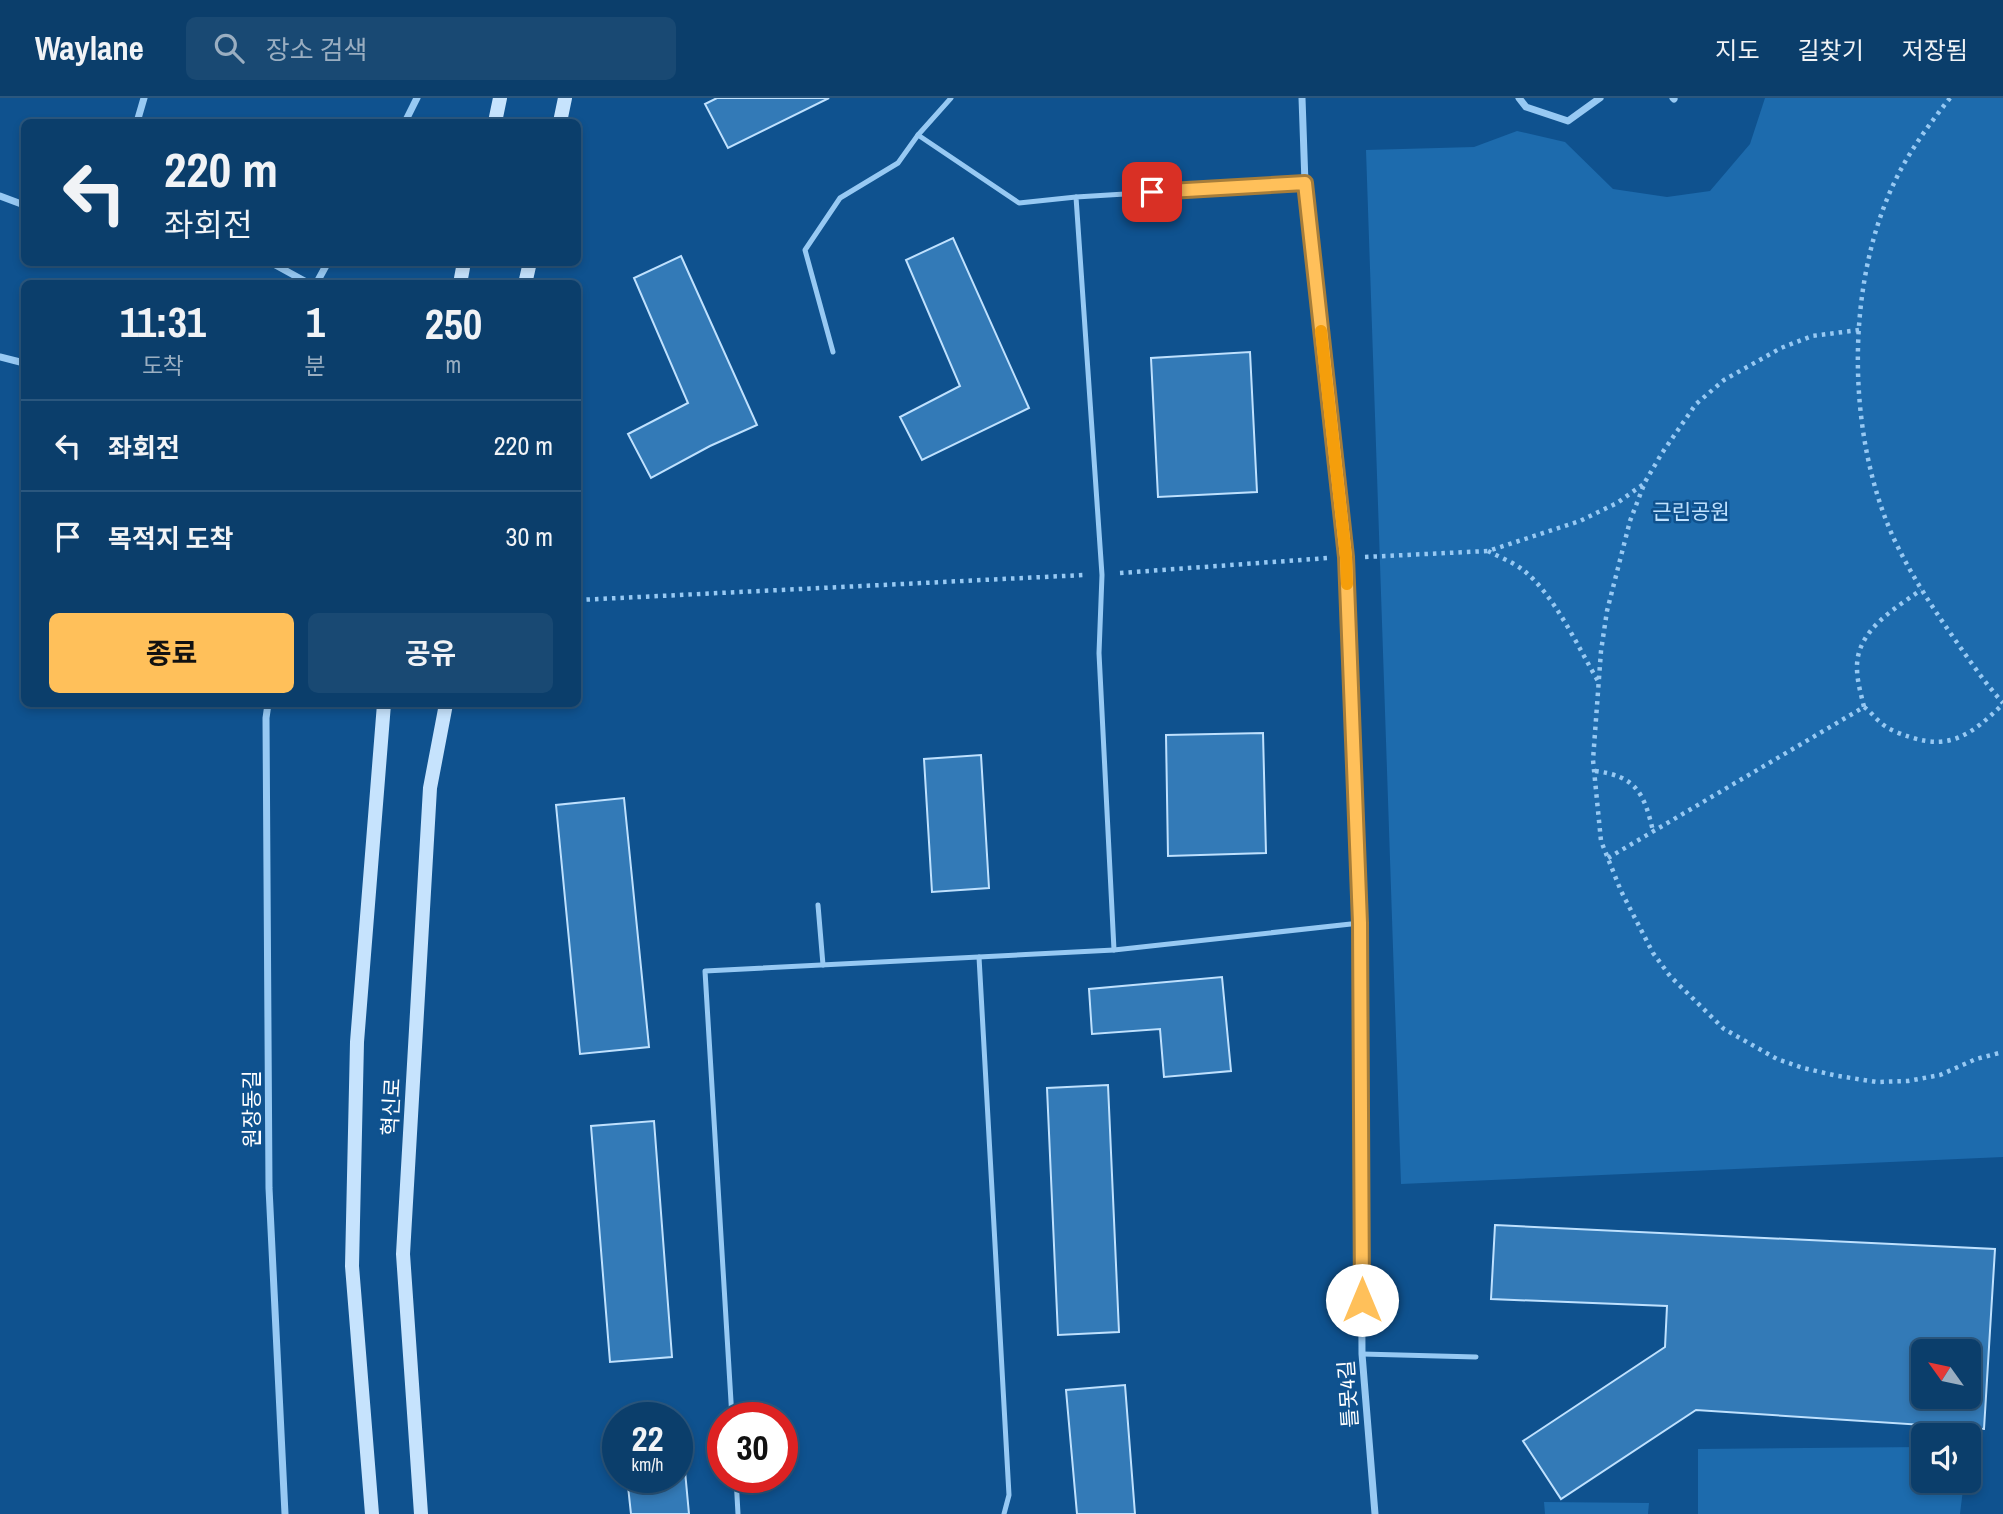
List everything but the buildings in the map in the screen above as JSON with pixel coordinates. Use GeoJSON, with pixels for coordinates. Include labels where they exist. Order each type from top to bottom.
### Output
{"type":"FeatureCollection","features":[{"type":"Feature","properties":{"kind":"main road"},"geometry":{"type":"LineString","coordinates":[[496,119],[500,98]]}},
{"type":"Feature","properties":{"kind":"main road"},"geometry":{"type":"LineString","coordinates":[[561,119],[565,98]]}},
{"type":"Feature","properties":{"kind":"main road","name":"혁신로"},"geometry":{"type":"LineString","coordinates":[[372,1514],[353,1252],[357,1042],[384,707]]}},
{"type":"Feature","properties":{"kind":"main road","name":"혁신로"},"geometry":{"type":"LineString","coordinates":[[421,1514],[403,1254],[430,788],[445,707]]}},
{"type":"Feature","properties":{"kind":"street"},"geometry":{"type":"LineString","coordinates":[[138,119],[145,98]]}},
{"type":"Feature","properties":{"kind":"street"},"geometry":{"type":"LineString","coordinates":[[406,119],[417,98]]}},
{"type":"Feature","properties":{"kind":"street","name":"틀못4길"},"geometry":{"type":"LineString","coordinates":[[1302,98],[1305,183],[1346,557],[1360,923],[1362,1354],[1375,1514]]}},
{"type":"Feature","properties":{"kind":"street"},"geometry":{"type":"LineString","coordinates":[[1519,98],[1526,107],[1568,121],[1600,98]]}},
{"type":"Feature","properties":{"kind":"street"},"geometry":{"type":"LineString","coordinates":[[0,196],[21,204]]}},
{"type":"Feature","properties":{"kind":"street"},"geometry":{"type":"LineString","coordinates":[[277,266],[303,280]]}},
{"type":"Feature","properties":{"kind":"street"},"geometry":{"type":"LineString","coordinates":[[0,357],[21,362]]}},
{"type":"Feature","properties":{"kind":"street","name":"원장동길"},"geometry":{"type":"LineString","coordinates":[[268,707],[269,1188],[285,1514]]}},
{"type":"Feature","properties":{"kind":"lane"},"geometry":{"type":"LineString","coordinates":[[833,352],[805,250],[840,198],[898,163],[918,135],[951,98]]}},
{"type":"Feature","properties":{"kind":"lane"},"geometry":{"type":"LineString","coordinates":[[918,135],[1019,203],[1305,183]]}},
{"type":"Feature","properties":{"kind":"lane"},"geometry":{"type":"LineString","coordinates":[[1076,197],[1102,575],[1099,653],[1114,950]]}},
{"type":"Feature","properties":{"kind":"lane"},"geometry":{"type":"LineString","coordinates":[[818,905],[823,965]]}},
{"type":"Feature","properties":{"kind":"lane"},"geometry":{"type":"LineString","coordinates":[[731,1402],[705,971],[1114,950],[1360,923]]}},
{"type":"Feature","properties":{"kind":"lane"},"geometry":{"type":"LineString","coordinates":[[979,957],[1009,1495],[1004,1514]]}},
{"type":"Feature","properties":{"kind":"lane"},"geometry":{"type":"LineString","coordinates":[[1362,1354],[1476,1357]]}},
{"type":"Feature","properties":{"kind":"lane"},"geometry":{"type":"LineString","coordinates":[[737,1493],[738,1514]]}},
{"type":"Feature","properties":{"kind":"path"},"geometry":{"type":"LineString","coordinates":[[1921,590],[1884,616],[1866,640],[1858,659],[1857,670],[1864,707],[1880,722],[1917,739],[1939,743],[1971,732],[2003,704],[1921,590],[1894,538],[1873,480],[1864,430],[1859,389],[1858,313],[1865,271],[1887,199],[1921,135],[1950,98]]}},
{"type":"Feature","properties":{"kind":"path"},"geometry":{"type":"LineString","coordinates":[[1859,330],[1812,336],[1781,348],[1724,380],[1696,404],[1645,482],[1630,521],[1607,611],[1593,760],[1601,841],[1621,891],[1670,976],[1724,1028],[1777,1059],[1803,1068],[1877,1082],[1908,1081],[1940,1075],[1976,1059],[2003,1052]]}},
{"type":"Feature","properties":{"kind":"path"},"geometry":{"type":"LineString","coordinates":[[1488,551],[1523,570],[1543,592],[1599,683]]}},
{"type":"Feature","properties":{"kind":"path"},"geometry":{"type":"LineString","coordinates":[[1608,858],[1864,707]]}},
{"type":"Feature","properties":{"kind":"path"},"geometry":{"type":"LineString","coordinates":[[1595,771],[1617,774],[1633,786],[1646,803],[1653,831]]}},
{"type":"Feature","properties":{"kind":"green space","name":"근린공원"},"geometry":{"type":"Polygon","coordinates":[[[1765,98],[2003,98],[2003,1157],[1401,1184],[1366,150],[1474,147],[1517,131],[1565,142],[1613,189],[1667,197],[1710,191],[1750,144],[1765,98]]]}},
{"type":"Feature","properties":{"kind":"green space"},"geometry":{"type":"Polygon","coordinates":[[[1911,1447],[1911,1493],[1963,1493],[1960,1514],[1698,1514],[1698,1449],[1911,1447]]]}},
{"type":"Feature","properties":{"kind":"green space"},"geometry":{"type":"Polygon","coordinates":[[[1544,1502],[1649,1503],[1648,1514],[1545,1514],[1544,1502]]]}},
{"type":"Feature","properties":{"kind":"slow traffic"},"geometry":{"type":"LineString","coordinates":[[1321,331],[1347,584]]}},
{"type":"Feature","properties":{"kind":"route"},"geometry":{"type":"LineString","coordinates":[[1152,192],[1305,183],[1346,557],[1360,923],[1362,1300]]}}]}
